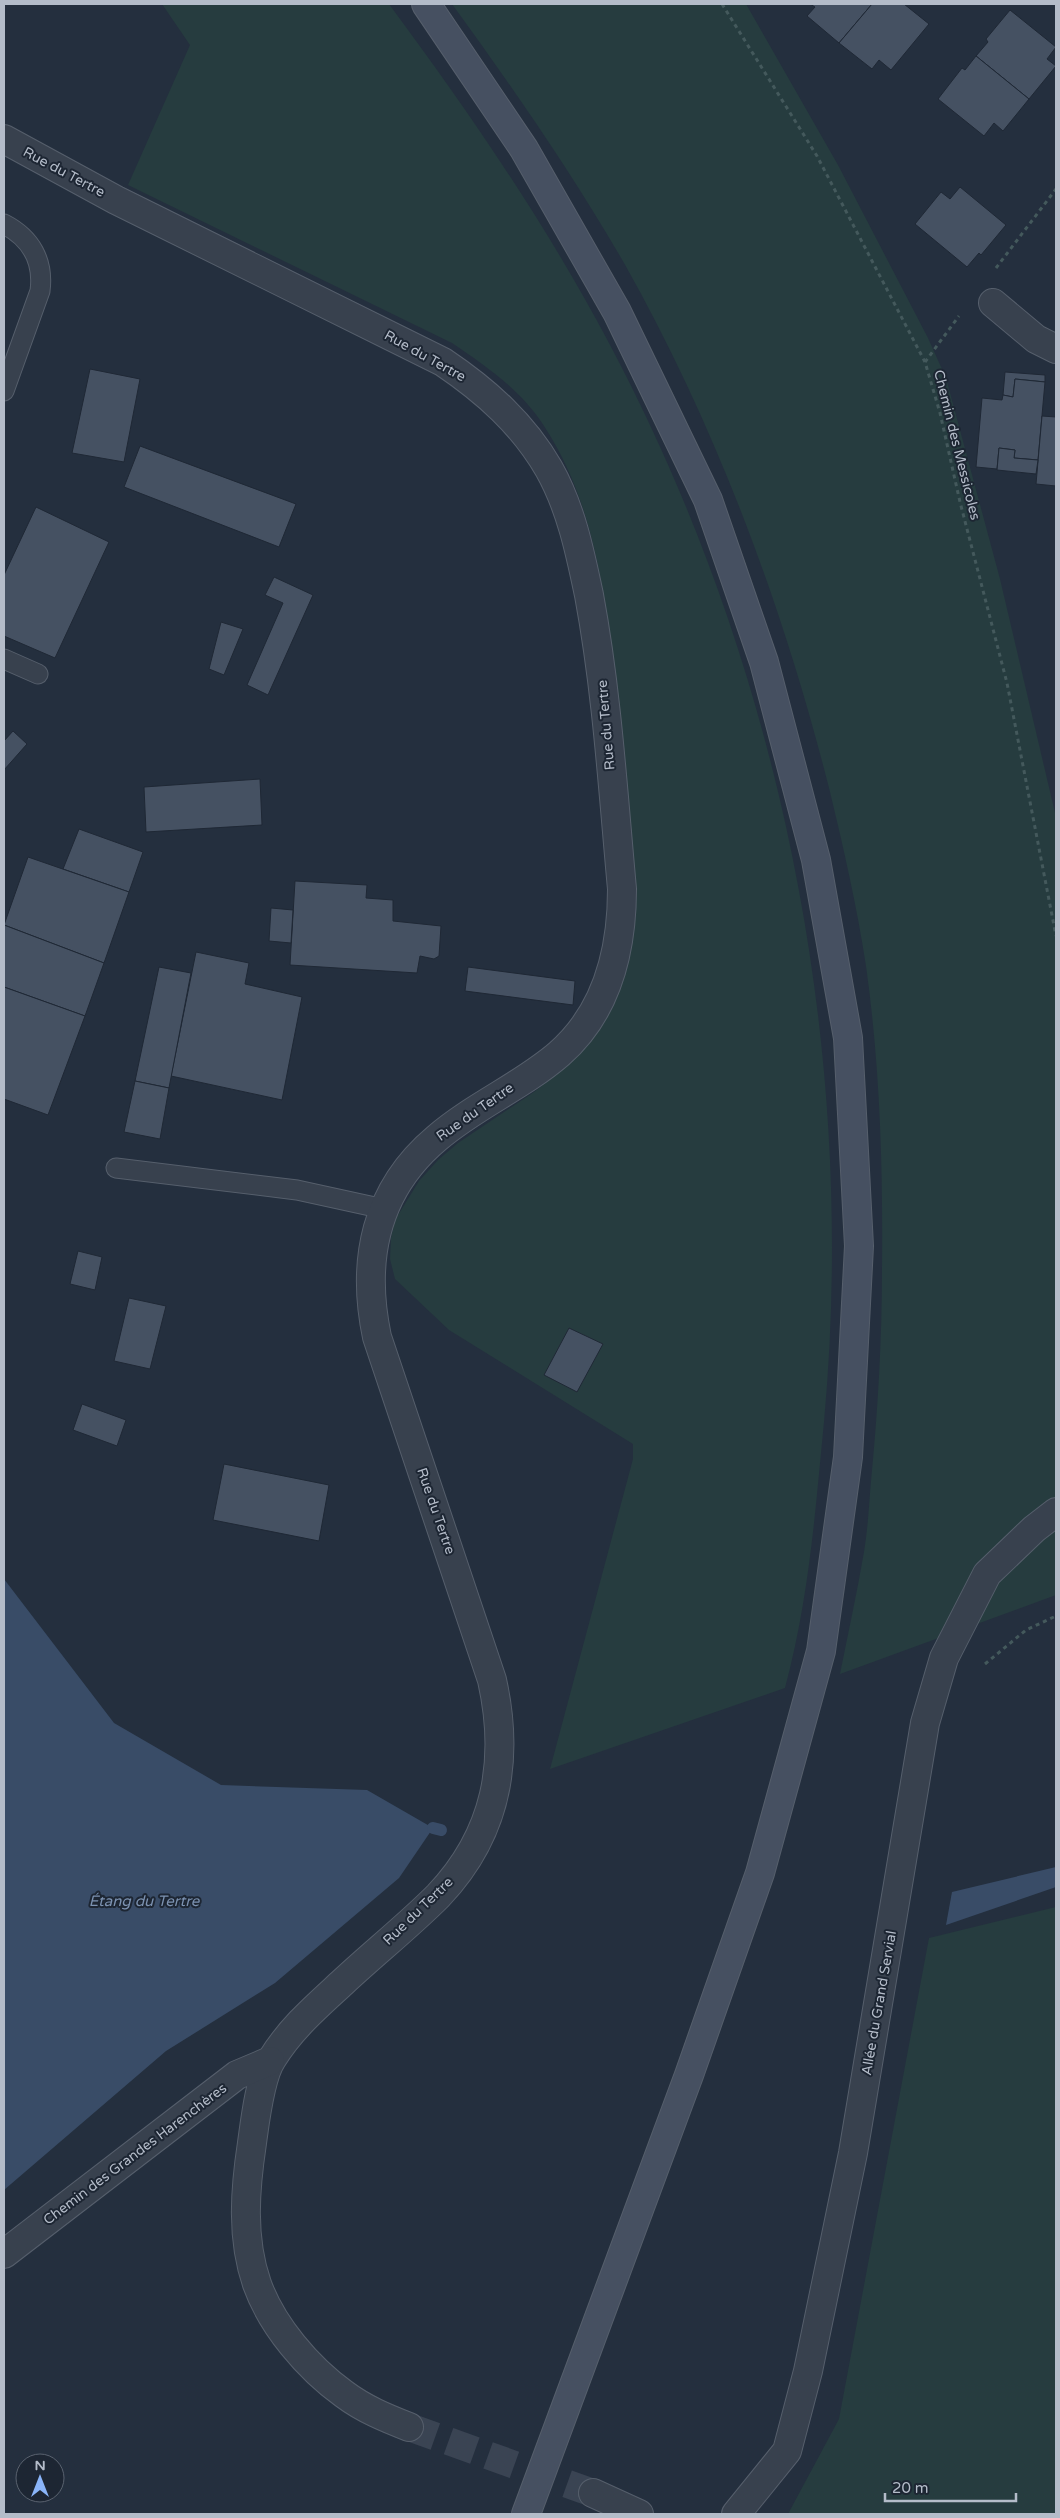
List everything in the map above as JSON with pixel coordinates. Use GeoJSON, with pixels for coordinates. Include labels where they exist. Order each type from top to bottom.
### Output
{"type":"FeatureCollection","features":[{"type":"Feature","properties":{"kind":"main road"},"geometry":{"type":"LineString","coordinates":[[426,4],[524,149],[613,304],[708,500],[764,662],[816,860],[848,1038],[859,1246],[848,1457],[821,1651],[760,1873],[686,2085],[526,2514]]}},
{"type":"Feature","properties":{"kind":"street","name":"Rue du Tertre"},"geometry":{"type":"LineString","coordinates":[[4,139],[116,200],[444,362],[474,383],[501,407],[526,435],[549,470],[567,508],[579,548],[599,647],[622,890],[622,924],[616,959],[604,992],[576,1035],[559,1054],[437,1137],[416,1158],[398,1182],[384,1209],[374,1240],[369,1272],[370,1305],[377,1337],[492,1680],[499,1712],[501,1744],[498,1777],[490,1809],[478,1840],[460,1869],[438,1895],[299,2022],[270,2061],[257,2111],[247,2178],[246,2212],[249,2248],[257,2284],[273,2316],[293,2345],[317,2371],[344,2394],[373,2412],[409,2427]]}},
{"type":"Feature","properties":{"kind":"street"},"geometry":{"type":"LineString","coordinates":[[993,303],[1036,339],[1056,349]]}},
{"type":"Feature","properties":{"kind":"street","name":"Allée du Grand Servial"},"geometry":{"type":"LineString","coordinates":[[736,2514],[787,2451],[808,2371],[853,2153],[925,1723],[944,1658],[987,1574],[1034,1529],[1056,1512]]}},
{"type":"Feature","properties":{"kind":"street","name":"Chemin des Grandes Harenchères"},"geometry":{"type":"LineString","coordinates":[[4,2254],[237,2075],[270,2061]]}},
{"type":"Feature","properties":{"kind":"street"},"geometry":{"type":"LineString","coordinates":[[593,2493],[639,2514]]}},
{"type":"Feature","properties":{"kind":"lane"},"geometry":{"type":"LineString","coordinates":[[4,224],[22,236],[33,248],[42,276],[40,291],[4,390]]}},
{"type":"Feature","properties":{"kind":"lane"},"geometry":{"type":"LineString","coordinates":[[4,659],[38,674]]}},
{"type":"Feature","properties":{"kind":"lane"},"geometry":{"type":"LineString","coordinates":[[116,1168],[297,1190],[384,1209]]}},
{"type":"Feature","properties":{"kind":"path","name":"Chemin des Messicoles"},"geometry":{"type":"LineString","coordinates":[[722,4],[817,156],[924,362],[940,413],[960,502],[1007,683],[1056,936]]}},
{"type":"Feature","properties":{"kind":"path"},"geometry":{"type":"LineString","coordinates":[[983,1666],[1026,1630],[1056,1616]]}},
{"type":"Feature","properties":{"kind":"green space"},"geometry":{"type":"Polygon","coordinates":[[[162,4],[389,4],[477,127],[533,212],[609,343],[670,468],[721,598],[762,731],[794,867],[817,1005],[829,1144],[832,1283],[824,1422],[814,1523],[806,1589],[785,1688],[550,1769],[633,1459],[633,1444],[449,1330],[395,1279],[390,1259],[391,1238],[395,1220],[419,1181],[438,1160],[458,1143],[534,1092],[562,1070],[586,1044],[621,982],[631,948],[636,913],[615,686],[607,618],[595,552],[575,487],[561,456],[535,413],[503,380],[452,343],[128,185],[190,45],[162,4]]]}},
{"type":"Feature","properties":{"kind":"green space"},"geometry":{"type":"Polygon","coordinates":[[[452,4],[746,4],[838,165],[928,338],[946,378],[1000,579],[1056,817],[1056,1595],[840,1674],[861,1567],[867,1525],[879,1375],[882,1230],[880,1117],[875,1041],[859,922],[840,835],[812,723],[769,588],[745,521],[689,390],[658,326],[624,263],[584,196],[452,4]]]}},
{"type":"Feature","properties":{"kind":"green space"},"geometry":{"type":"Polygon","coordinates":[[[1056,1907],[1056,2514],[788,2514],[839,2419],[929,1938],[1056,1907]]]}},
{"type":"Feature","properties":{"kind":"water","name":"Étang du Tertre"},"geometry":{"type":"Polygon","coordinates":[[[4,1579],[114,1723],[221,1785],[367,1790],[433,1828],[399,1878],[275,1983],[166,2051],[4,2190],[4,1579]]]}},
{"type":"Feature","properties":{"kind":"water"},"geometry":{"type":"Polygon","coordinates":[[[1056,1867],[1056,1887],[946,1925],[952,1892],[1056,1867]]]}},
{"type":"Feature","properties":{"kind":"building"},"geometry":{"type":"Polygon","coordinates":[[[810,4],[872,4],[839,43],[807,16],[815,7],[810,4]]]}},
{"type":"Feature","properties":{"kind":"building"},"geometry":{"type":"Polygon","coordinates":[[[872,4],[904,4],[929,24],[891,70],[879,60],[872,69],[839,43],[872,4]]]}},
{"type":"Feature","properties":{"kind":"building"},"geometry":{"type":"Polygon","coordinates":[[[1010,10],[1056,47],[1047,59],[1056,66],[1029,99],[976,56],[988,42],[986,39],[1010,10]]]}},
{"type":"Feature","properties":{"kind":"building"},"geometry":{"type":"Polygon","coordinates":[[[976,56],[1029,99],[1003,131],[994,123],[984,136],[938,99],[962,68],[965,70],[976,56]]]}},
{"type":"Feature","properties":{"kind":"building"},"geometry":{"type":"Polygon","coordinates":[[[960,187],[1006,225],[981,255],[979,253],[967,267],[915,224],[941,192],[950,199],[960,187]]]}},
{"type":"Feature","properties":{"kind":"building"},"geometry":{"type":"Polygon","coordinates":[[[90,369],[140,379],[124,462],[72,453],[90,369]]]}},
{"type":"Feature","properties":{"kind":"building"},"geometry":{"type":"Polygon","coordinates":[[[1005,372],[1045,375],[1045,382],[1015,379],[1013,397],[1003,395],[1005,372]]]}},
{"type":"Feature","properties":{"kind":"building"},"geometry":{"type":"Polygon","coordinates":[[[1015,379],[1045,382],[1038,460],[1014,458],[1015,450],[999,448],[997,469],[976,467],[982,398],[1002,400],[1003,395],[1013,397],[1015,379]]]}},
{"type":"Feature","properties":{"kind":"building"},"geometry":{"type":"Polygon","coordinates":[[[1042,416],[1056,417],[1056,486],[1036,484],[1042,416]]]}},
{"type":"Feature","properties":{"kind":"building"},"geometry":{"type":"Polygon","coordinates":[[[140,446],[296,504],[279,547],[124,487],[140,446]]]}},
{"type":"Feature","properties":{"kind":"building"},"geometry":{"type":"Polygon","coordinates":[[[999,448],[1015,450],[1014,458],[1038,460],[1036,474],[997,470],[999,448]]]}},
{"type":"Feature","properties":{"kind":"building"},"geometry":{"type":"Polygon","coordinates":[[[36,507],[109,542],[55,658],[4,636],[4,575],[36,507]]]}},
{"type":"Feature","properties":{"kind":"building"},"geometry":{"type":"Polygon","coordinates":[[[274,577],[313,595],[268,695],[247,685],[283,603],[265,595],[274,577]]]}},
{"type":"Feature","properties":{"kind":"building"},"geometry":{"type":"Polygon","coordinates":[[[221,622],[243,629],[224,675],[209,669],[221,622]]]}},
{"type":"Feature","properties":{"kind":"building"},"geometry":{"type":"Polygon","coordinates":[[[13,731],[27,744],[4,770],[4,741],[13,731]]]}},
{"type":"Feature","properties":{"kind":"building"},"geometry":{"type":"Polygon","coordinates":[[[260,779],[262,825],[146,832],[144,787],[260,779]]]}},
{"type":"Feature","properties":{"kind":"building"},"geometry":{"type":"Polygon","coordinates":[[[79,829],[143,852],[129,892],[63,869],[79,829]]]}},
{"type":"Feature","properties":{"kind":"building"},"geometry":{"type":"Polygon","coordinates":[[[28,857],[129,892],[104,963],[4,925],[28,857]]]}},
{"type":"Feature","properties":{"kind":"building"},"geometry":{"type":"Polygon","coordinates":[[[295,881],[367,885],[366,898],[393,900],[393,921],[441,926],[439,956],[434,959],[420,956],[417,973],[290,965],[295,881]]]}},
{"type":"Feature","properties":{"kind":"building"},"geometry":{"type":"Polygon","coordinates":[[[271,908],[293,910],[291,943],[269,941],[271,908]]]}},
{"type":"Feature","properties":{"kind":"building"},"geometry":{"type":"Polygon","coordinates":[[[4,925],[104,963],[85,1016],[4,987],[4,925]]]}},
{"type":"Feature","properties":{"kind":"building"},"geometry":{"type":"Polygon","coordinates":[[[196,952],[249,963],[245,984],[302,997],[282,1100],[171,1076],[196,952]]]}},
{"type":"Feature","properties":{"kind":"building"},"geometry":{"type":"Polygon","coordinates":[[[159,967],[191,973],[169,1088],[135,1081],[159,967]]]}},
{"type":"Feature","properties":{"kind":"building"},"geometry":{"type":"Polygon","coordinates":[[[468,967],[575,981],[573,1005],[465,991],[468,967]]]}},
{"type":"Feature","properties":{"kind":"building"},"geometry":{"type":"Polygon","coordinates":[[[4,987],[85,1016],[48,1115],[4,1099],[4,987]]]}},
{"type":"Feature","properties":{"kind":"building"},"geometry":{"type":"Polygon","coordinates":[[[135,1081],[169,1088],[160,1139],[124,1132],[135,1081]]]}},
{"type":"Feature","properties":{"kind":"building"},"geometry":{"type":"Polygon","coordinates":[[[78,1251],[102,1257],[95,1290],[70,1284],[78,1251]]]}},
{"type":"Feature","properties":{"kind":"building"},"geometry":{"type":"Polygon","coordinates":[[[129,1298],[166,1306],[150,1369],[114,1361],[129,1298]]]}},
{"type":"Feature","properties":{"kind":"building"},"geometry":{"type":"Polygon","coordinates":[[[569,1328],[603,1344],[577,1392],[544,1375],[569,1328]]]}},
{"type":"Feature","properties":{"kind":"building"},"geometry":{"type":"Polygon","coordinates":[[[82,1404],[126,1420],[117,1446],[73,1430],[82,1404]]]}},
{"type":"Feature","properties":{"kind":"building"},"geometry":{"type":"Polygon","coordinates":[[[224,1464],[329,1485],[319,1541],[213,1520],[224,1464]]]}},
{"type":"Feature","properties":{"kind":"waterway"},"geometry":{"type":"LineString","coordinates":[[433,1828],[441,1830]]}},
{"type":"Feature","properties":{"kind":"tunnel"},"geometry":{"type":"LineString","coordinates":[[409,2427],[593,2493]]}}]}
